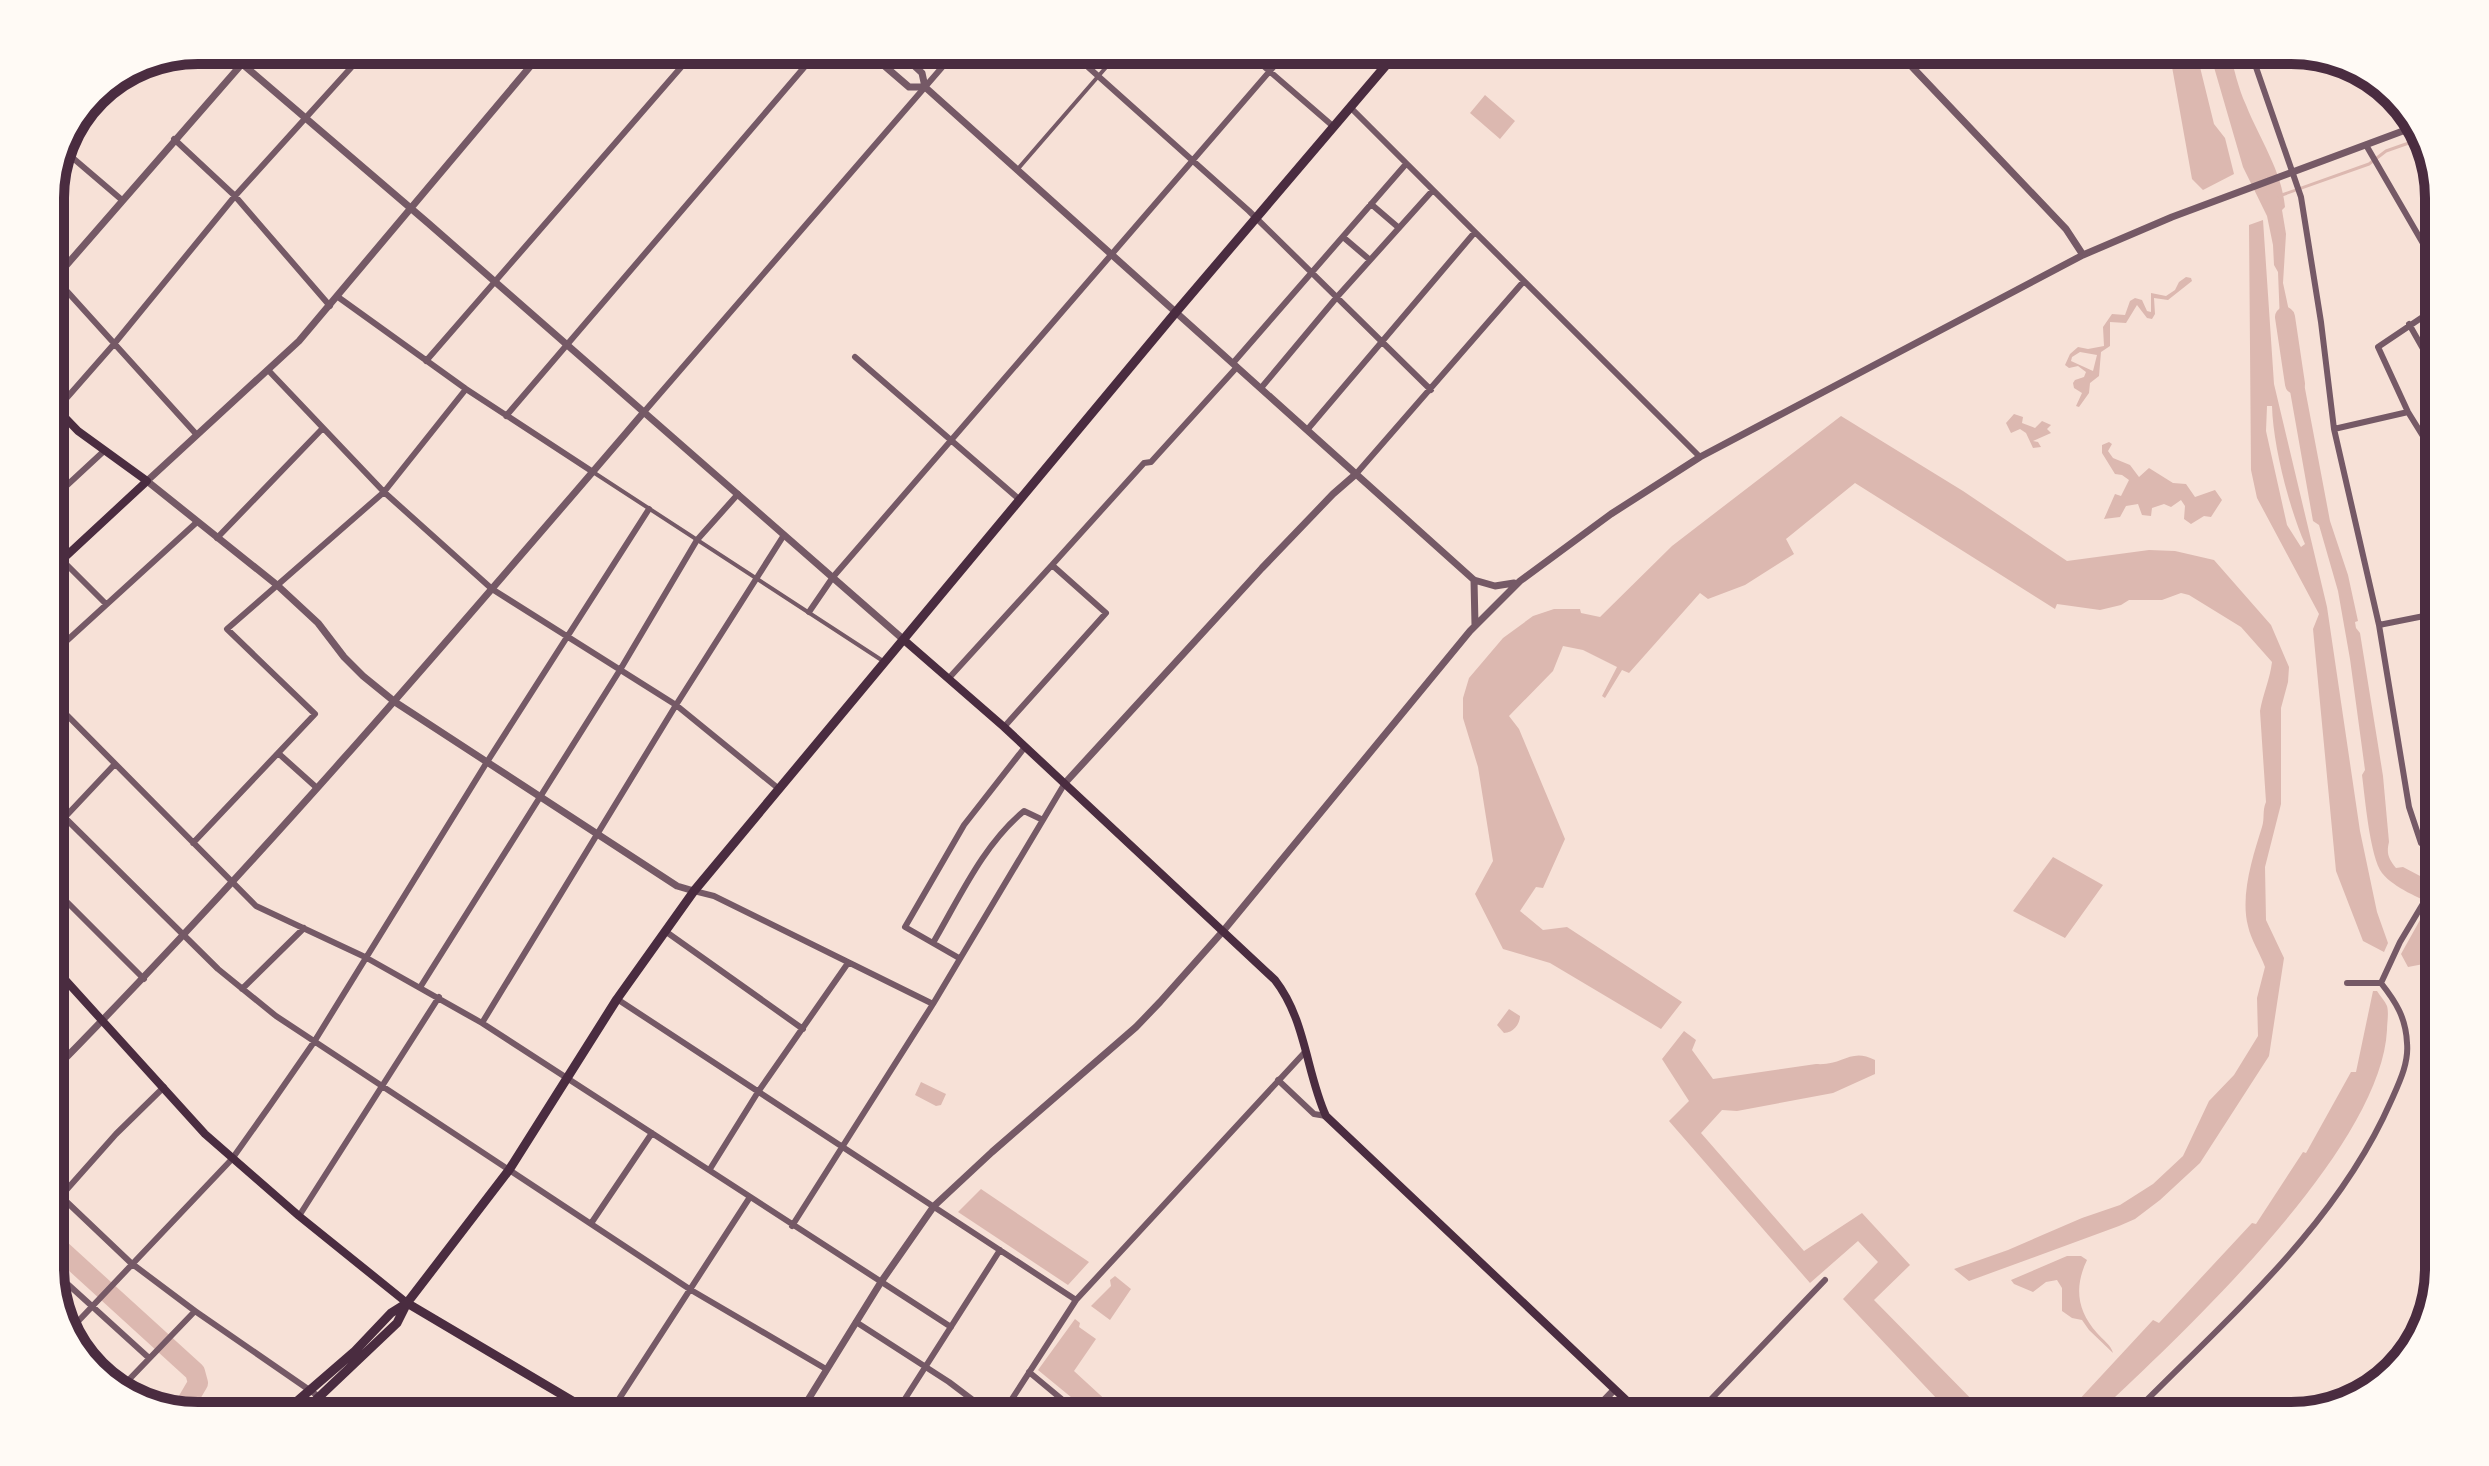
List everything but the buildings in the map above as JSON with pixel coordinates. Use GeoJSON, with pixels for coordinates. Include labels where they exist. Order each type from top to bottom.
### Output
{"type":"FeatureCollection","features":[{"type":"Feature","properties":{"kind":"highway"},"geometry":{"type":"LineString","coordinates":[[315,1402],[397,1323],[407,1303],[509,1170],[617,999],[694,891],[1176,312],[1387,64]]}},
{"type":"Feature","properties":{"kind":"highway"},"geometry":{"type":"LineString","coordinates":[[297,1402],[391,1313],[407,1303]]}},
{"type":"Feature","properties":{"kind":"highway"},"geometry":{"type":"LineString","coordinates":[[407,1303],[574,1402]]}},
{"type":"Feature","properties":{"kind":"main road"},"geometry":{"type":"LineString","coordinates":[[64,417],[78,431],[147,481],[64,558]]}},
{"type":"Feature","properties":{"kind":"main road"},"geometry":{"type":"LineString","coordinates":[[904,640],[1065,783],[1224,930],[1283,990],[1296,1016],[1326,1116],[1627,1402]]}},
{"type":"Feature","properties":{"kind":"main road"},"geometry":{"type":"LineString","coordinates":[[64,978],[205,1134],[299,1216],[407,1303]]}},
{"type":"Feature","properties":{"kind":"street"},"geometry":{"type":"LineString","coordinates":[[64,268],[241,64],[411,208],[904,640]]}},
{"type":"Feature","properties":{"kind":"street"},"geometry":{"type":"LineString","coordinates":[[64,395],[114,344],[235,196],[354,64]]}},
{"type":"Feature","properties":{"kind":"street"},"geometry":{"type":"LineString","coordinates":[[532,64],[330,306],[269,371],[147,481],[277,585],[318,623],[363,676],[395,702],[677,886],[714,896],[933,1004]]}},
{"type":"Feature","properties":{"kind":"street"},"geometry":{"type":"LineString","coordinates":[[426,361],[684,64]]}},
{"type":"Feature","properties":{"kind":"street"},"geometry":{"type":"LineString","coordinates":[[506,416],[807,64]]}},
{"type":"Feature","properties":{"kind":"street"},"geometry":{"type":"LineString","coordinates":[[882,64],[909,87],[925,87]]}},
{"type":"Feature","properties":{"kind":"street"},"geometry":{"type":"LineString","coordinates":[[912,64],[922,73],[925,87],[1474,580],[1503,586],[1520,581]]}},
{"type":"Feature","properties":{"kind":"street"},"geometry":{"type":"LineString","coordinates":[[64,1060],[144,979],[395,702],[945,64]]}},
{"type":"Feature","properties":{"kind":"street"},"geometry":{"type":"LineString","coordinates":[[1085,64],[1257,218],[1431,390]]}},
{"type":"Feature","properties":{"kind":"street"},"geometry":{"type":"LineString","coordinates":[[1017,170],[1109,64]]}},
{"type":"Feature","properties":{"kind":"street"},"geometry":{"type":"LineString","coordinates":[[1261,64],[1334,127]]}},
{"type":"Feature","properties":{"kind":"street"},"geometry":{"type":"LineString","coordinates":[[809,612],[833,577],[1277,64]]}},
{"type":"Feature","properties":{"kind":"street"},"geometry":{"type":"LineString","coordinates":[[1909,64],[2066,229],[2083,255]]}},
{"type":"Feature","properties":{"kind":"street"},"geometry":{"type":"LineString","coordinates":[[2255,64],[2301,197],[2334,429],[2379,625],[2409,807],[2425,847]]}},
{"type":"Feature","properties":{"kind":"street"},"geometry":{"type":"LineString","coordinates":[[1351,108],[1700,457]]}},
{"type":"Feature","properties":{"kind":"street"},"geometry":{"type":"LineString","coordinates":[[806,1402],[881,1282],[934,1206],[1136,1027],[1224,930],[1475,625],[1520,581],[1611,514],[1700,457],[2083,255],[2172,217],[2405,128]]}},
{"type":"Feature","properties":{"kind":"street"},"geometry":{"type":"LineString","coordinates":[[174,139],[235,196],[330,306]]}},
{"type":"Feature","properties":{"kind":"street"},"geometry":{"type":"LineString","coordinates":[[2366,145],[2425,247]]}},
{"type":"Feature","properties":{"kind":"street"},"geometry":{"type":"LineString","coordinates":[[71,156],[122,200]]}},
{"type":"Feature","properties":{"kind":"street"},"geometry":{"type":"LineString","coordinates":[[949,678],[1144,463],[1151,462],[1406,164]]}},
{"type":"Feature","properties":{"kind":"street"},"geometry":{"type":"LineString","coordinates":[[1261,388],[1433,190]]}},
{"type":"Feature","properties":{"kind":"street"},"geometry":{"type":"LineString","coordinates":[[1371,204],[1399,228]]}},
{"type":"Feature","properties":{"kind":"street"},"geometry":{"type":"LineString","coordinates":[[1307,430],[1475,232]]}},
{"type":"Feature","properties":{"kind":"street"},"geometry":{"type":"LineString","coordinates":[[1343,237],[1370,260]]}},
{"type":"Feature","properties":{"kind":"street"},"geometry":{"type":"LineString","coordinates":[[792,1226],[933,1004],[1065,783],[1262,568],[1356,474],[1524,281]]}},
{"type":"Feature","properties":{"kind":"street"},"geometry":{"type":"LineString","coordinates":[[64,292],[197,435]]}},
{"type":"Feature","properties":{"kind":"street"},"geometry":{"type":"LineString","coordinates":[[338,297],[506,416],[885,662]]}},
{"type":"Feature","properties":{"kind":"street"},"geometry":{"type":"LineString","coordinates":[[2425,314],[2378,347],[2408,412],[2425,438]]}},
{"type":"Feature","properties":{"kind":"street"},"geometry":{"type":"LineString","coordinates":[[2409,324],[2425,352]]}},
{"type":"Feature","properties":{"kind":"street"},"geometry":{"type":"LineString","coordinates":[[855,357],[1020,500]]}},
{"type":"Feature","properties":{"kind":"street"},"geometry":{"type":"LineString","coordinates":[[269,371],[384,492],[492,589],[676,705],[779,789]]}},
{"type":"Feature","properties":{"kind":"street"},"geometry":{"type":"LineString","coordinates":[[193,843],[315,714],[227,629],[384,492],[466,389]]}},
{"type":"Feature","properties":{"kind":"street"},"geometry":{"type":"LineString","coordinates":[[2334,429],[2408,412]]}},
{"type":"Feature","properties":{"kind":"street"},"geometry":{"type":"LineString","coordinates":[[217,538],[322,429]]}},
{"type":"Feature","properties":{"kind":"street"},"geometry":{"type":"LineString","coordinates":[[64,488],[104,451]]}},
{"type":"Feature","properties":{"kind":"street"},"geometry":{"type":"LineString","coordinates":[[421,986],[620,670],[697,540],[738,494]]}},
{"type":"Feature","properties":{"kind":"street"},"geometry":{"type":"LineString","coordinates":[[76,1323],[232,1159],[314,1042],[487,762],[649,509]]}},
{"type":"Feature","properties":{"kind":"street"},"geometry":{"type":"LineString","coordinates":[[64,643],[197,522]]}},
{"type":"Feature","properties":{"kind":"street"},"geometry":{"type":"LineString","coordinates":[[482,1023],[755,577],[784,535]]}},
{"type":"Feature","properties":{"kind":"street"},"geometry":{"type":"LineString","coordinates":[[64,562],[106,604]]}},
{"type":"Feature","properties":{"kind":"street"},"geometry":{"type":"LineString","coordinates":[[1004,727],[1106,613],[1052,565]]}},
{"type":"Feature","properties":{"kind":"street"},"geometry":{"type":"LineString","coordinates":[[1474,580],[1475,625]]}},
{"type":"Feature","properties":{"kind":"street"},"geometry":{"type":"LineString","coordinates":[[2379,625],[2425,616]]}},
{"type":"Feature","properties":{"kind":"street"},"geometry":{"type":"LineString","coordinates":[[64,713],[256,906],[421,986],[569,1077],[792,1226],[951,1327]]}},
{"type":"Feature","properties":{"kind":"street"},"geometry":{"type":"LineString","coordinates":[[959,958],[905,927],[964,825],[1025,747]]}},
{"type":"Feature","properties":{"kind":"street"},"geometry":{"type":"LineString","coordinates":[[278,753],[317,788]]}},
{"type":"Feature","properties":{"kind":"street"},"geometry":{"type":"LineString","coordinates":[[114,765],[65,818],[242,989],[314,1042],[592,1222],[691,1290],[826,1369]]}},
{"type":"Feature","properties":{"kind":"street"},"geometry":{"type":"LineString","coordinates":[[933,943],[981,860],[1006,826],[1024,811],[1043,820]]}},
{"type":"Feature","properties":{"kind":"street"},"geometry":{"type":"LineString","coordinates":[[64,899],[144,979]]}},
{"type":"Feature","properties":{"kind":"street"},"geometry":{"type":"LineString","coordinates":[[2381,983],[2425,899]]}},
{"type":"Feature","properties":{"kind":"street"},"geometry":{"type":"LineString","coordinates":[[242,989],[304,928]]}},
{"type":"Feature","properties":{"kind":"street"},"geometry":{"type":"LineString","coordinates":[[665,931],[803,1029]]}},
{"type":"Feature","properties":{"kind":"street"},"geometry":{"type":"LineString","coordinates":[[710,1169],[758,1092],[848,963]]}},
{"type":"Feature","properties":{"kind":"street"},"geometry":{"type":"LineString","coordinates":[[2347,983],[2381,983]]}},
{"type":"Feature","properties":{"kind":"street"},"geometry":{"type":"LineString","coordinates":[[2145,1402],[2283,1261],[2324,1215],[2347,1183],[2403,1074],[2408,1045],[2401,1010],[2381,983]]}},
{"type":"Feature","properties":{"kind":"street"},"geometry":{"type":"LineString","coordinates":[[299,1216],[439,997]]}},
{"type":"Feature","properties":{"kind":"street"},"geometry":{"type":"LineString","coordinates":[[617,999],[1076,1300]]}},
{"type":"Feature","properties":{"kind":"street"},"geometry":{"type":"LineString","coordinates":[[1010,1402],[1076,1300],[1305,1052]]}},
{"type":"Feature","properties":{"kind":"street"},"geometry":{"type":"LineString","coordinates":[[1278,1080],[1314,1114],[1326,1116]]}},
{"type":"Feature","properties":{"kind":"street"},"geometry":{"type":"LineString","coordinates":[[64,1193],[116,1134],[164,1087]]}},
{"type":"Feature","properties":{"kind":"street"},"geometry":{"type":"LineString","coordinates":[[592,1222],[652,1133]]}},
{"type":"Feature","properties":{"kind":"street"},"geometry":{"type":"LineString","coordinates":[[617,1402],[750,1197]]}},
{"type":"Feature","properties":{"kind":"street"},"geometry":{"type":"LineString","coordinates":[[64,1199],[131,1263],[328,1402]]}},
{"type":"Feature","properties":{"kind":"street"},"geometry":{"type":"LineString","coordinates":[[903,1402],[1000,1250]]}},
{"type":"Feature","properties":{"kind":"street"},"geometry":{"type":"LineString","coordinates":[[1708,1402],[1825,1280]]}},
{"type":"Feature","properties":{"kind":"street"},"geometry":{"type":"LineString","coordinates":[[65,1281],[149,1358]]}},
{"type":"Feature","properties":{"kind":"street"},"geometry":{"type":"LineString","coordinates":[[127,1381],[195,1311]]}},
{"type":"Feature","properties":{"kind":"street"},"geometry":{"type":"LineString","coordinates":[[856,1322],[974,1402]]}},
{"type":"Feature","properties":{"kind":"street"},"geometry":{"type":"LineString","coordinates":[[1029,1372],[1065,1402]]}},
{"type":"Feature","properties":{"kind":"street"},"geometry":{"type":"LineString","coordinates":[[1602,1402],[1614,1390]]}},
{"type":"Feature","properties":{"kind":"shaded area"},"geometry":{"type":"Polygon","coordinates":[[[2171,64],[2199,64],[2214,124],[2225,138],[2234,174],[2203,190],[2192,179],[2171,64]]]}},
{"type":"Feature","properties":{"kind":"shaded area"},"geometry":{"type":"Polygon","coordinates":[[[2213,64],[2232,64],[2243,98],[2275,168],[2283,194],[2286,234],[2283,283],[2292,325],[2294,354],[2303,378],[2330,521],[2348,575],[2358,621],[2355,622],[2360,633],[2383,776],[2388,853],[2396,868],[2403,867],[2425,879],[2425,900],[2387,878],[2374,854],[2350,659],[2338,591],[2319,525],[2313,521],[2287,374],[2290,346],[2284,339],[2280,322],[2278,272],[2274,265],[2273,245],[2267,216],[2243,167],[2213,64]]]}},
{"type":"Feature","properties":{"kind":"shaded area"},"geometry":{"type":"Polygon","coordinates":[[[1485,95],[1515,121],[1500,139],[1470,113],[1485,95]]]}},
{"type":"Feature","properties":{"kind":"shaded area"},"geometry":{"type":"Polygon","coordinates":[[[2263,220],[2274,384],[2327,607],[2360,831],[2377,912],[2388,943],[2384,952],[2363,941],[2336,871],[2313,629],[2319,614],[2257,498],[2251,470],[2249,225],[2263,220]],[[2267,406],[2266,431],[2287,525],[2301,547],[2305,544],[2283,476],[2272,406],[2267,406]]]}},
{"type":"Feature","properties":{"kind":"shaded area"},"geometry":{"type":"Polygon","coordinates":[[[2186,277],[2192,281],[2168,300],[2154,298],[2155,314],[2152,319],[2147,318],[2137,305],[2126,323],[2110,322],[2110,346],[2101,352],[2099,376],[2090,383],[2089,393],[2079,407],[2076,406],[2082,393],[2074,388],[2073,383],[2084,377],[2086,372],[2078,366],[2069,368],[2065,365],[2070,354],[2078,347],[2104,346],[2103,327],[2112,314],[2125,315],[2130,301],[2135,298],[2142,300],[2147,311],[2151,312],[2151,293],[2166,296],[2175,290],[2186,277]],[[2080,352],[2071,361],[2093,371],[2097,355],[2080,352]]]}},
{"type":"Feature","properties":{"kind":"shaded area"},"geometry":{"type":"Polygon","coordinates":[[[2014,414],[2023,417],[2022,423],[2035,428],[2042,421],[2051,425],[2047,429],[2051,433],[2033,441],[2041,447],[2033,448],[2026,433],[2020,429],[2011,433],[2006,423],[2014,414]]]}},
{"type":"Feature","properties":{"kind":"shaded area"},"geometry":{"type":"Polygon","coordinates":[[[1841,416],[1963,491],[2067,561],[2149,550],[2175,551],[2214,560],[2271,625],[2289,667],[2281,708],[2281,804],[2265,867],[2266,920],[2284,958],[2269,1056],[2200,1163],[2135,1219],[1969,1281],[1954,1269],[2120,1205],[2153,1184],[2183,1156],[2209,1101],[2234,1075],[2258,1036],[2257,998],[2265,967],[2249,931],[2246,902],[2266,802],[2260,711],[2272,662],[2241,627],[2181,593],[2162,600],[2129,600],[2100,610],[2057,604],[2055,609],[1855,483],[1786,539],[1794,554],[1745,585],[1708,599],[1700,593],[1629,673],[1622,670],[1605,698],[1602,696],[1617,667],[1583,650],[1563,646],[1553,671],[1509,716],[1519,729],[1565,839],[1543,888],[1536,887],[1520,911],[1543,930],[1567,927],[1682,1002],[1661,1029],[1550,963],[1503,949],[1475,894],[1493,861],[1478,767],[1463,718],[1463,698],[1469,678],[1503,638],[1533,616],[1554,609],[1580,609],[1581,613],[1600,617],[1672,546],[1841,416]]]}},
{"type":"Feature","properties":{"kind":"shaded area"},"geometry":{"type":"Polygon","coordinates":[[[2112,444],[2108,451],[2113,458],[2130,465],[2139,477],[2149,468],[2173,483],[2186,484],[2195,497],[2215,490],[2222,500],[2211,517],[2204,516],[2191,524],[2184,519],[2185,506],[2181,500],[2171,507],[2164,504],[2152,508],[2151,516],[2142,515],[2138,504],[2126,506],[2120,517],[2104,519],[2115,494],[2121,496],[2129,480],[2115,474],[2102,453],[2102,445],[2112,444]]]}},
{"type":"Feature","properties":{"kind":"shaded area"},"geometry":{"type":"Polygon","coordinates":[[[2053,857],[2103,885],[2065,938],[2013,911],[2053,857]]]}},
{"type":"Feature","properties":{"kind":"shaded area"},"geometry":{"type":"Polygon","coordinates":[[[2425,911],[2425,964],[2408,967],[2401,954],[2425,911]]]}},
{"type":"Feature","properties":{"kind":"shaded area"},"geometry":{"type":"Polygon","coordinates":[[[2373,991],[2377,991],[2388,1012],[2376,1078],[2351,1130],[2315,1184],[2224,1290],[2110,1402],[2077,1402],[2153,1320],[2159,1323],[2252,1223],[2256,1224],[2303,1152],[2306,1153],[2351,1072],[2356,1072],[2373,991]]]}},
{"type":"Feature","properties":{"kind":"shaded area"},"geometry":{"type":"Polygon","coordinates":[[[1509,1009],[1520,1019],[1513,1030],[1504,1033],[1497,1025],[1509,1009]]]}},
{"type":"Feature","properties":{"kind":"shaded area"},"geometry":{"type":"Polygon","coordinates":[[[1684,1031],[1696,1040],[1692,1050],[1713,1079],[1826,1064],[1859,1055],[1875,1060],[1875,1074],[1833,1093],[1737,1111],[1722,1110],[1701,1133],[1804,1251],[1862,1213],[1910,1265],[1874,1300],[1974,1402],[1940,1402],[1843,1299],[1878,1262],[1858,1241],[1810,1283],[1669,1121],[1689,1101],[1662,1059],[1684,1031]]]}},
{"type":"Feature","properties":{"kind":"shaded area"},"geometry":{"type":"Polygon","coordinates":[[[921,1082],[946,1094],[941,1105],[936,1106],[915,1095],[921,1082]]]}},
{"type":"Feature","properties":{"kind":"shaded area"},"geometry":{"type":"Polygon","coordinates":[[[981,1189],[1089,1262],[1068,1285],[958,1212],[981,1189]]]}},
{"type":"Feature","properties":{"kind":"shaded area"},"geometry":{"type":"Polygon","coordinates":[[[2067,1256],[2081,1256],[2087,1260],[2079,1289],[2082,1307],[2090,1325],[2113,1353],[2082,1320],[2062,1311],[2062,1288],[2057,1280],[2046,1282],[2033,1292],[2011,1280],[2067,1256]]]}},
{"type":"Feature","properties":{"kind":"shaded area"},"geometry":{"type":"Polygon","coordinates":[[[1115,1276],[1131,1289],[1110,1320],[1091,1306],[1111,1286],[1110,1280],[1115,1276]]]}},
{"type":"Feature","properties":{"kind":"shaded area"},"geometry":{"type":"Polygon","coordinates":[[[1075,1319],[1080,1323],[1079,1327],[1096,1339],[1074,1371],[1108,1402],[1077,1402],[1038,1370],[1075,1319]]]}},
{"type":"Feature","properties":{"kind":"waterway"},"geometry":{"type":"LineString","coordinates":[[2279,196],[2369,164],[2386,151],[2412,142]]}},
{"type":"Feature","properties":{"kind":"waterway"},"geometry":{"type":"LineString","coordinates":[[2285,317],[2295,384]]}},
{"type":"Feature","properties":{"kind":"waterway"},"geometry":{"type":"LineString","coordinates":[[64,1253],[195,1372],[198,1383],[187,1401]]}}]}
